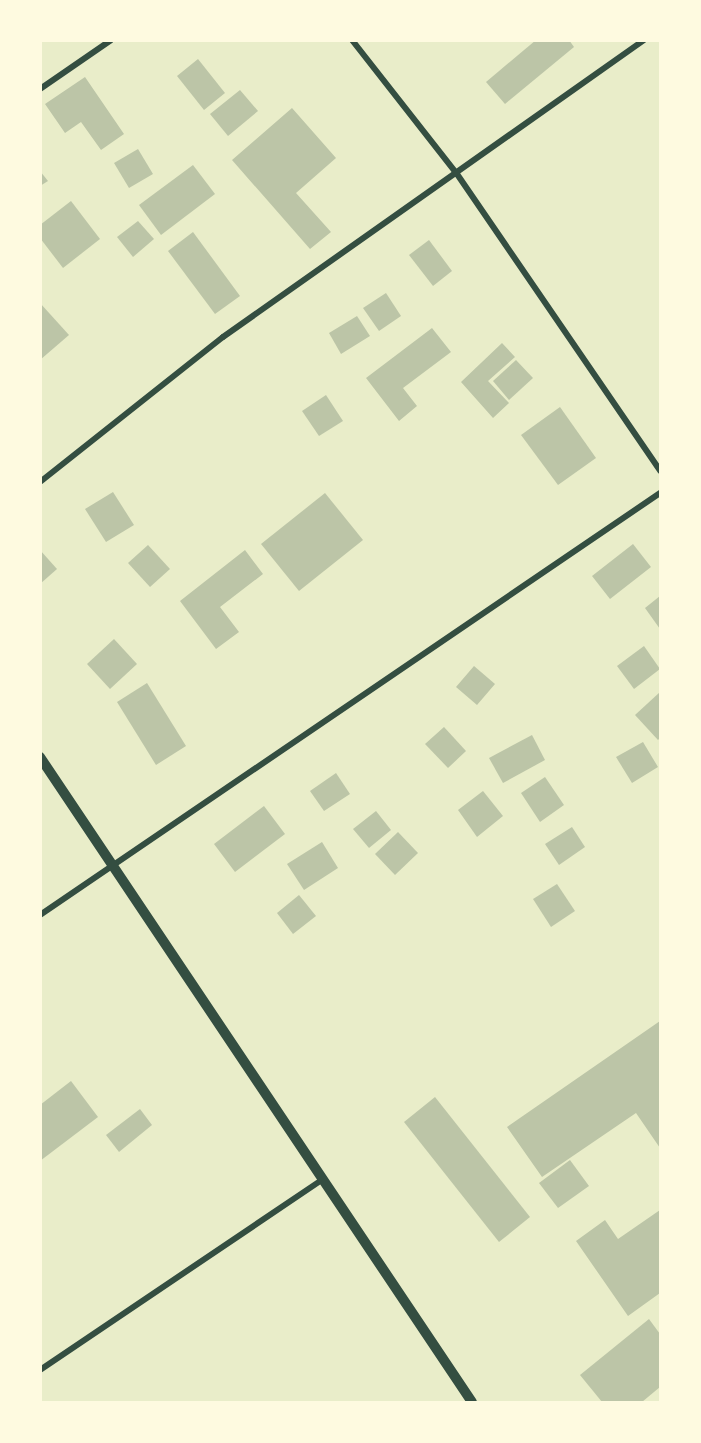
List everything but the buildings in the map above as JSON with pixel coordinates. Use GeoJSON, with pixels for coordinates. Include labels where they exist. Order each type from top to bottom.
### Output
{"type":"FeatureCollection","features":[{"type":"Feature","properties":{"kind":"street"},"geometry":{"type":"LineString","coordinates":[[40,89],[111,40]]}},
{"type":"Feature","properties":{"kind":"street"},"geometry":{"type":"LineString","coordinates":[[352,40],[457,174],[660,471]]}},
{"type":"Feature","properties":{"kind":"street"},"geometry":{"type":"LineString","coordinates":[[40,482],[223,337],[644,40]]}},
{"type":"Feature","properties":{"kind":"street"},"geometry":{"type":"LineString","coordinates":[[40,915],[660,493]]}},
{"type":"Feature","properties":{"kind":"street"},"geometry":{"type":"LineString","coordinates":[[40,757],[109,866],[472,1402]]}},
{"type":"Feature","properties":{"kind":"street"},"geometry":{"type":"LineString","coordinates":[[40,1370],[322,1180]]}}]}
